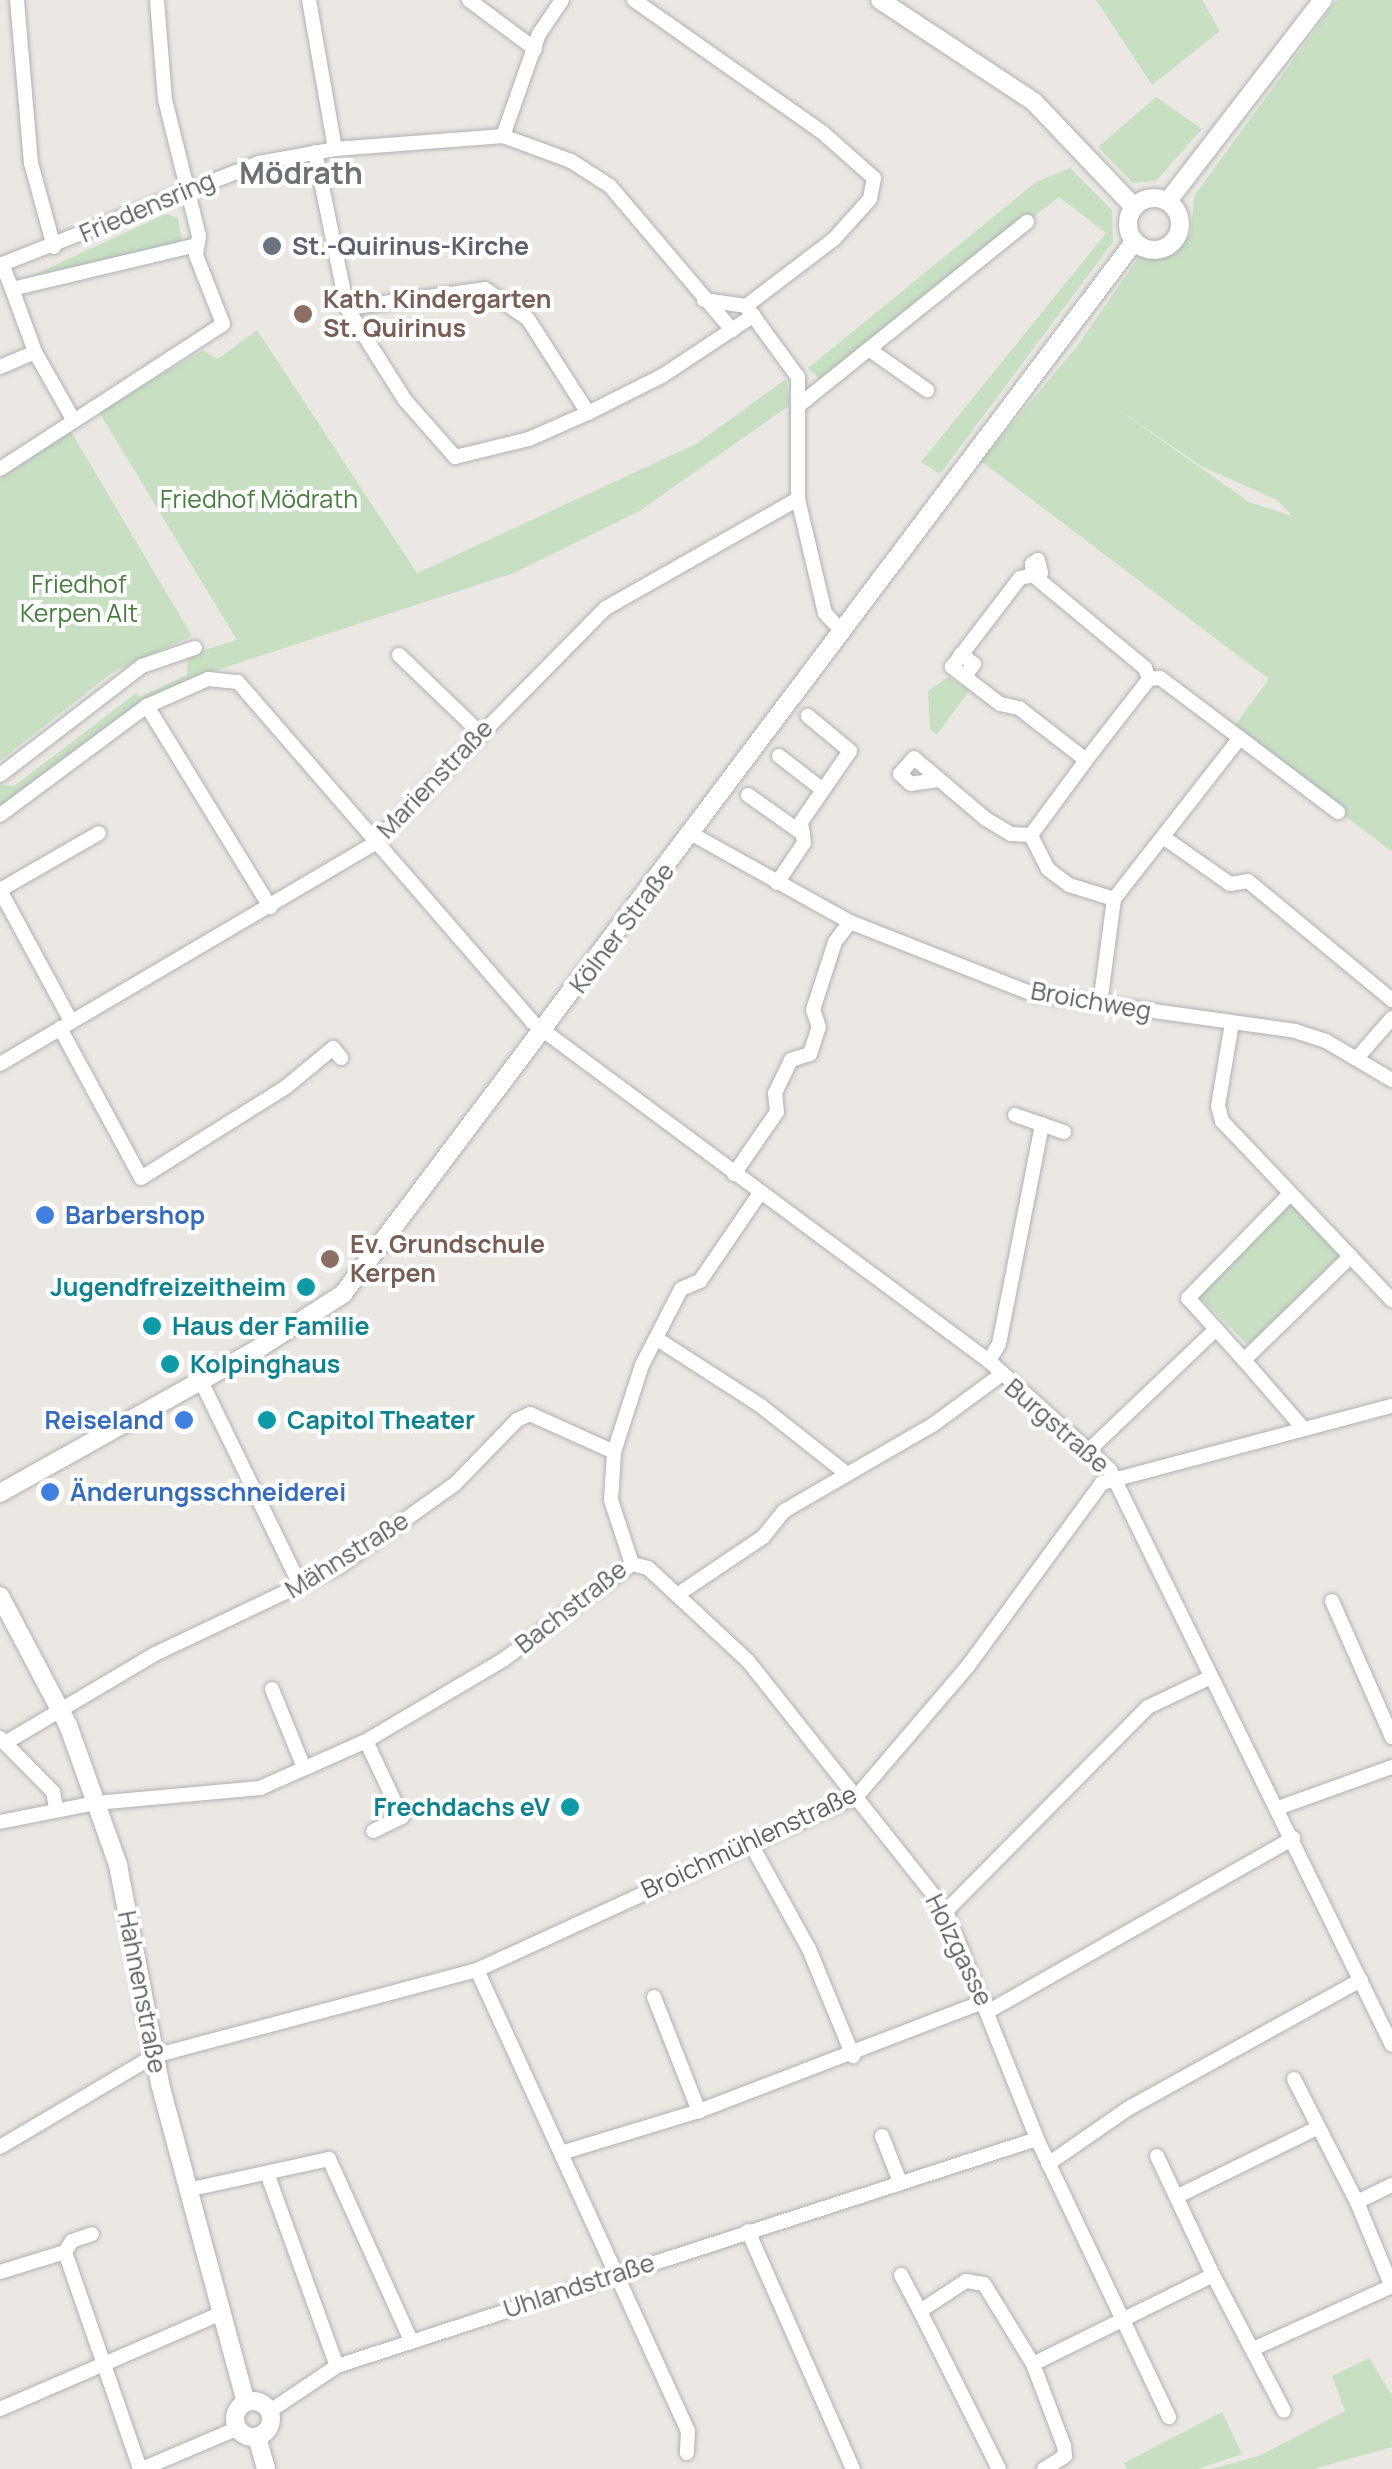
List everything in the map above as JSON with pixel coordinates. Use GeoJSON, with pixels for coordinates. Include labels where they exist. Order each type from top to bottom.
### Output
{"type":"FeatureCollection","features":[{"type":"Feature","properties":{"kind":"main road"},"geometry":{"type":"LineString","coordinates":[[880,0],[1034,102],[1134,207]]}},
{"type":"Feature","properties":{"kind":"main road"},"geometry":{"type":"LineString","coordinates":[[1168,201],[1323,0]]}},
{"type":"Feature","properties":{"kind":"main road"},"geometry":{"type":"LineString","coordinates":[[1146,198],[1168,201],[1180,224],[1174,240],[1159,250],[1134,242],[1128,228],[1134,207],[1146,198]]}},
{"type":"Feature","properties":{"kind":"main road","name":"Kölner Straße"},"geometry":{"type":"LineString","coordinates":[[0,1492],[202,1381],[343,1294],[1134,242]]}},
{"type":"Feature","properties":{"kind":"main road","name":"Hahnenstraße"},"geometry":{"type":"LineString","coordinates":[[0,1599],[59,1706],[118,1865],[154,2056],[246,2402]]}},
{"type":"Feature","properties":{"kind":"main road"},"geometry":{"type":"LineString","coordinates":[[257,2437],[271,2424],[270,2411],[246,2402],[238,2410],[238,2428],[257,2437],[266,2469]]}},
{"type":"Feature","properties":{"kind":"street"},"geometry":{"type":"LineString","coordinates":[[17,0],[30,163],[54,246]]}},
{"type":"Feature","properties":{"kind":"street"},"geometry":{"type":"LineString","coordinates":[[0,468],[223,324],[196,245],[165,100],[156,0]]}},
{"type":"Feature","properties":{"kind":"street"},"geometry":{"type":"LineString","coordinates":[[309,0],[335,148]]}},
{"type":"Feature","properties":{"kind":"street"},"geometry":{"type":"LineString","coordinates":[[468,0],[535,50]]}},
{"type":"Feature","properties":{"kind":"street"},"geometry":{"type":"LineString","coordinates":[[562,0],[535,50],[503,136],[572,161],[610,186],[732,330]]}},
{"type":"Feature","properties":{"kind":"street"},"geometry":{"type":"LineString","coordinates":[[315,152],[347,308],[405,400],[455,457],[529,439],[588,413],[662,376],[732,330],[834,239],[870,199],[874,178],[822,132],[634,0]]}},
{"type":"Feature","properties":{"kind":"street","name":"Friedensring"},"geometry":{"type":"LineString","coordinates":[[74,421],[35,352],[1,265],[54,246],[184,188],[315,152],[503,136]]}},
{"type":"Feature","properties":{"kind":"street"},"geometry":{"type":"LineString","coordinates":[[798,406],[1027,222]]}},
{"type":"Feature","properties":{"kind":"street","name":"Friedensring"},"geometry":{"type":"LineString","coordinates":[[12,290],[196,245]]}},
{"type":"Feature","properties":{"kind":"street"},"geometry":{"type":"LineString","coordinates":[[347,308],[460,288],[508,298],[528,319],[588,413]]}},
{"type":"Feature","properties":{"kind":"street"},"geometry":{"type":"LineString","coordinates":[[704,300],[750,311],[798,377],[798,499],[825,613],[843,634]]}},
{"type":"Feature","properties":{"kind":"street"},"geometry":{"type":"LineString","coordinates":[[870,350],[927,390]]}},
{"type":"Feature","properties":{"kind":"street"},"geometry":{"type":"LineString","coordinates":[[0,367],[35,352]]}},
{"type":"Feature","properties":{"kind":"street","name":"Marienstraße"},"geometry":{"type":"LineString","coordinates":[[0,1064],[373,844],[479,732],[606,608],[798,499]]}},
{"type":"Feature","properties":{"kind":"street"},"geometry":{"type":"LineString","coordinates":[[1031,834],[1148,678],[1146,668],[1033,575],[1020,578],[952,667],[1000,704],[1019,708],[1086,760]]}},
{"type":"Feature","properties":{"kind":"street"},"geometry":{"type":"LineString","coordinates":[[0,775],[142,666],[195,648]]}},
{"type":"Feature","properties":{"kind":"street"},"geometry":{"type":"LineString","coordinates":[[399,655],[479,732]]}},
{"type":"Feature","properties":{"kind":"street","name":"Burgstraße"},"geometry":{"type":"LineString","coordinates":[[0,815],[147,706],[208,678],[238,682],[373,844],[544,1030],[989,1361],[999,1376],[1114,1477],[1392,2045]]}},
{"type":"Feature","properties":{"kind":"street"},"geometry":{"type":"LineString","coordinates":[[1148,678],[1160,678],[1338,812]]}},
{"type":"Feature","properties":{"kind":"street"},"geometry":{"type":"LineString","coordinates":[[147,706],[270,906]]}},
{"type":"Feature","properties":{"kind":"street"},"geometry":{"type":"LineString","coordinates":[[776,883],[804,844],[801,822],[850,750],[808,716]]}},
{"type":"Feature","properties":{"kind":"street"},"geometry":{"type":"LineString","coordinates":[[1100,1004],[1114,900],[1240,738]]}},
{"type":"Feature","properties":{"kind":"street"},"geometry":{"type":"LineString","coordinates":[[779,756],[823,790]]}},
{"type":"Feature","properties":{"kind":"street"},"geometry":{"type":"LineString","coordinates":[[938,780],[1011,834],[1031,834]]}},
{"type":"Feature","properties":{"kind":"street"},"geometry":{"type":"LineString","coordinates":[[748,796],[803,834]]}},
{"type":"Feature","properties":{"kind":"street"},"geometry":{"type":"LineString","coordinates":[[99,833],[0,890],[141,1178],[286,1088],[333,1048],[341,1058]]}},
{"type":"Feature","properties":{"kind":"street","name":"Broichweg"},"geometry":{"type":"LineString","coordinates":[[692,834],[850,922],[1033,994],[1294,1031],[1357,1058],[1392,1080]]}},
{"type":"Feature","properties":{"kind":"street"},"geometry":{"type":"LineString","coordinates":[[1031,834],[1048,869],[1069,884],[1114,900]]}},
{"type":"Feature","properties":{"kind":"street"},"geometry":{"type":"LineString","coordinates":[[1163,837],[1230,884],[1248,881],[1392,1000]]}},
{"type":"Feature","properties":{"kind":"street"},"geometry":{"type":"LineString","coordinates":[[734,1174],[777,1112],[775,1093],[791,1060],[810,1054],[819,1027],[813,1010],[835,942],[850,922]]}},
{"type":"Feature","properties":{"kind":"street"},"geometry":{"type":"LineString","coordinates":[[1357,1058],[1392,1018]]}},
{"type":"Feature","properties":{"kind":"street"},"geometry":{"type":"LineString","coordinates":[[1232,1023],[1218,1106],[1222,1122],[1392,1300]]}},
{"type":"Feature","properties":{"kind":"street"},"geometry":{"type":"LineString","coordinates":[[1014,1114],[1064,1132]]}},
{"type":"Feature","properties":{"kind":"street"},"geometry":{"type":"LineString","coordinates":[[989,1361],[999,1344],[1042,1124]]}},
{"type":"Feature","properties":{"kind":"street","name":"Bachstraße"},"geometry":{"type":"LineString","coordinates":[[0,1822],[56,1808],[213,1796],[260,1788],[366,1740],[503,1660],[632,1564],[611,1500],[614,1452],[657,1339],[656,1328],[680,1289],[700,1280],[760,1194]]}},
{"type":"Feature","properties":{"kind":"street"},"geometry":{"type":"LineString","coordinates":[[1290,1194],[1188,1298],[1303,1428]]}},
{"type":"Feature","properties":{"kind":"street"},"geometry":{"type":"LineString","coordinates":[[1244,1360],[1351,1256]]}},
{"type":"Feature","properties":{"kind":"street"},"geometry":{"type":"LineString","coordinates":[[1088,1451],[1216,1330]]}},
{"type":"Feature","properties":{"kind":"street"},"geometry":{"type":"LineString","coordinates":[[657,1339],[760,1406],[846,1474]]}},
{"type":"Feature","properties":{"kind":"street"},"geometry":{"type":"LineString","coordinates":[[678,1595],[763,1537],[784,1511],[999,1376]]}},
{"type":"Feature","properties":{"kind":"street"},"geometry":{"type":"LineString","coordinates":[[202,1381],[301,1587]]}},
{"type":"Feature","properties":{"kind":"street"},"geometry":{"type":"LineString","coordinates":[[1114,1477],[1392,1406]]}},
{"type":"Feature","properties":{"kind":"street","name":"Mähnstraße"},"geometry":{"type":"LineString","coordinates":[[2,1741],[59,1706],[301,1587],[455,1484],[530,1414],[614,1452]]}},
{"type":"Feature","properties":{"kind":"street","name":"Broichmühlenstraße"},"geometry":{"type":"LineString","coordinates":[[0,2147],[154,2056],[477,1970],[857,1796],[968,1666],[1102,1483],[1114,1477]]}},
{"type":"Feature","properties":{"kind":"street","name":"Holzgasse"},"geometry":{"type":"LineString","coordinates":[[632,1564],[648,1568],[748,1661],[946,1912],[987,2006],[1037,2140],[1169,2417]]}},
{"type":"Feature","properties":{"kind":"street"},"geometry":{"type":"LineString","coordinates":[[1332,1602],[1392,1737]]}},
{"type":"Feature","properties":{"kind":"street"},"geometry":{"type":"LineString","coordinates":[[946,1912],[1148,1707],[1211,1677]]}},
{"type":"Feature","properties":{"kind":"street"},"geometry":{"type":"LineString","coordinates":[[272,1689],[304,1768]]}},
{"type":"Feature","properties":{"kind":"street"},"geometry":{"type":"LineString","coordinates":[[366,1740],[402,1817],[374,1831]]}},
{"type":"Feature","properties":{"kind":"street"},"geometry":{"type":"LineString","coordinates":[[2,1741],[53,1792],[56,1808]]}},
{"type":"Feature","properties":{"kind":"street"},"geometry":{"type":"LineString","coordinates":[[1278,1808],[1392,1768]]}},
{"type":"Feature","properties":{"kind":"street"},"geometry":{"type":"LineString","coordinates":[[560,2153],[699,2111],[987,2006],[1293,1838]]}},
{"type":"Feature","properties":{"kind":"street"},"geometry":{"type":"LineString","coordinates":[[751,1844],[810,1950],[853,2056]]}},
{"type":"Feature","properties":{"kind":"street"},"geometry":{"type":"LineString","coordinates":[[477,1970],[612,2275],[688,2430],[687,2453]]}},
{"type":"Feature","properties":{"kind":"street"},"geometry":{"type":"LineString","coordinates":[[1048,2164],[1130,2108],[1361,1980]]}},
{"type":"Feature","properties":{"kind":"street"},"geometry":{"type":"LineString","coordinates":[[654,1997],[699,2111]]}},
{"type":"Feature","properties":{"kind":"street"},"geometry":{"type":"LineString","coordinates":[[1253,2349],[1391,2284],[1357,2202],[1315,2129],[1294,2078]]}},
{"type":"Feature","properties":{"kind":"street"},"geometry":{"type":"LineString","coordinates":[[1178,2196],[1315,2129]]}},
{"type":"Feature","properties":{"kind":"street"},"geometry":{"type":"LineString","coordinates":[[882,2136],[900,2182]]}},
{"type":"Feature","properties":{"kind":"street","name":"Uhlandstraße"},"geometry":{"type":"LineString","coordinates":[[270,2411],[337,2366],[748,2230],[1037,2140]]}},
{"type":"Feature","properties":{"kind":"street"},"geometry":{"type":"LineString","coordinates":[[1158,2156],[1213,2275],[1284,2412]]}},
{"type":"Feature","properties":{"kind":"street"},"geometry":{"type":"LineString","coordinates":[[188,2190],[329,2159],[410,2341]]}},
{"type":"Feature","properties":{"kind":"street"},"geometry":{"type":"LineString","coordinates":[[267,2173],[337,2366]]}},
{"type":"Feature","properties":{"kind":"street"},"geometry":{"type":"LineString","coordinates":[[1357,2202],[1392,2186]]}},
{"type":"Feature","properties":{"kind":"street"},"geometry":{"type":"LineString","coordinates":[[748,2230],[852,2469]]}},
{"type":"Feature","properties":{"kind":"street"},"geometry":{"type":"LineString","coordinates":[[0,2272],[65,2252],[72,2241],[92,2234]]}},
{"type":"Feature","properties":{"kind":"street"},"geometry":{"type":"LineString","coordinates":[[65,2252],[141,2469],[238,2428]]}},
{"type":"Feature","properties":{"kind":"street"},"geometry":{"type":"LineString","coordinates":[[901,2275],[999,2469]]}},
{"type":"Feature","properties":{"kind":"street"},"geometry":{"type":"LineString","coordinates":[[1033,2364],[1213,2275]]}},
{"type":"Feature","properties":{"kind":"street"},"geometry":{"type":"LineString","coordinates":[[920,2311],[926,2301],[977,2280],[1033,2364],[1064,2446],[1065,2456],[1044,2469]]}},
{"type":"Feature","properties":{"kind":"street"},"geometry":{"type":"LineString","coordinates":[[0,2410],[220,2314]]}},
{"type":"Feature","properties":{"kind":"green space"},"geometry":{"type":"Polygon","coordinates":[[[1096,0],[1202,0],[1220,31],[1152,85],[1096,0]]]}},
{"type":"Feature","properties":{"kind":"green space"},"geometry":{"type":"Polygon","coordinates":[[[1337,0],[1392,0],[1392,852],[1232,729],[1269,679],[981,461],[1078,345],[1140,255],[1172,255],[1191,234],[1194,196],[1337,0]],[[1113,406],[1249,502],[1292,516],[1277,500],[1201,466],[1113,406]]]}},
{"type":"Feature","properties":{"kind":"green space"},"geometry":{"type":"Polygon","coordinates":[[[1156,97],[1202,129],[1156,181],[1133,183],[1098,147],[1156,97]]]}},
{"type":"Feature","properties":{"kind":"green space"},"geometry":{"type":"Polygon","coordinates":[[[1070,168],[1112,210],[1113,242],[940,474],[921,462],[1106,233],[1059,197],[822,381],[808,368],[1036,182],[1070,168]]]}},
{"type":"Feature","properties":{"kind":"green space"},"geometry":{"type":"Polygon","coordinates":[[[166,214],[178,218],[182,242],[31,276],[166,214]]]}},
{"type":"Feature","properties":{"kind":"green space","name":"Friedhof Mödrath"},"geometry":{"type":"Polygon","coordinates":[[[257,330],[417,573],[696,444],[786,379],[790,405],[641,510],[514,573],[211,672],[141,702],[0,808],[0,785],[14,786],[136,693],[140,697],[187,675],[188,655],[237,640],[99,412],[203,350],[218,359],[257,330]]]}},
{"type":"Feature","properties":{"kind":"green space","name":"Friedhof Kerpen Alt"},"geometry":{"type":"Polygon","coordinates":[[[70,430],[192,636],[113,672],[0,761],[0,479],[70,430]]]}},
{"type":"Feature","properties":{"kind":"green space"},"geometry":{"type":"Polygon","coordinates":[[[948,677],[969,691],[937,735],[930,729],[928,691],[948,677]]]}},
{"type":"Feature","properties":{"kind":"green space"},"geometry":{"type":"Polygon","coordinates":[[[1286,1195],[1343,1252],[1249,1346],[1192,1289],[1286,1195]]]}},
{"type":"Feature","properties":{"kind":"green space"},"geometry":{"type":"Polygon","coordinates":[[[1369,2358],[1392,2395],[1392,2447],[1314,2469],[1211,2469],[1259,2456],[1345,2411],[1332,2376],[1369,2358]]]}},
{"type":"Feature","properties":{"kind":"green space"},"geometry":{"type":"Polygon","coordinates":[[[1222,2412],[1242,2454],[1198,2469],[1127,2469],[1124,2463],[1222,2412]]]}},
{"type":"Feature","properties":{"kind":"place","name":"St.-Quirinus-Kirche"},"geometry":{"type":"Point","coordinates":[272,246]}},
{"type":"Feature","properties":{"kind":"place","name":"Kath. Kindergarten St. Quirinus"},"geometry":{"type":"Point","coordinates":[303,314]}},
{"type":"Feature","properties":{"kind":"place","name":"Barbershop"},"geometry":{"type":"Point","coordinates":[45,1215]}},
{"type":"Feature","properties":{"kind":"place","name":"Ev. Grundschule Kerpen"},"geometry":{"type":"Point","coordinates":[330,1259]}},
{"type":"Feature","properties":{"kind":"place","name":"Jugendfreizeitheim"},"geometry":{"type":"Point","coordinates":[306,1287]}},
{"type":"Feature","properties":{"kind":"place","name":"Haus der Familie"},"geometry":{"type":"Point","coordinates":[152,1326]}},
{"type":"Feature","properties":{"kind":"place","name":"Kolpinghaus"},"geometry":{"type":"Point","coordinates":[170,1364]}},
{"type":"Feature","properties":{"kind":"place","name":"Reiseland"},"geometry":{"type":"Point","coordinates":[184,1420]}},
{"type":"Feature","properties":{"kind":"place","name":"Capitol Theater"},"geometry":{"type":"Point","coordinates":[267,1420]}},
{"type":"Feature","properties":{"kind":"place","name":"Änderungsschneiderei"},"geometry":{"type":"Point","coordinates":[50,1492]}},
{"type":"Feature","properties":{"kind":"place","name":"Frechdachs eV"},"geometry":{"type":"Point","coordinates":[570,1807]}},
{"type":"Feature","properties":{"kind":"district","name":"Mödrath"},"geometry":{"type":"Point","coordinates":[301,173]}}]}
